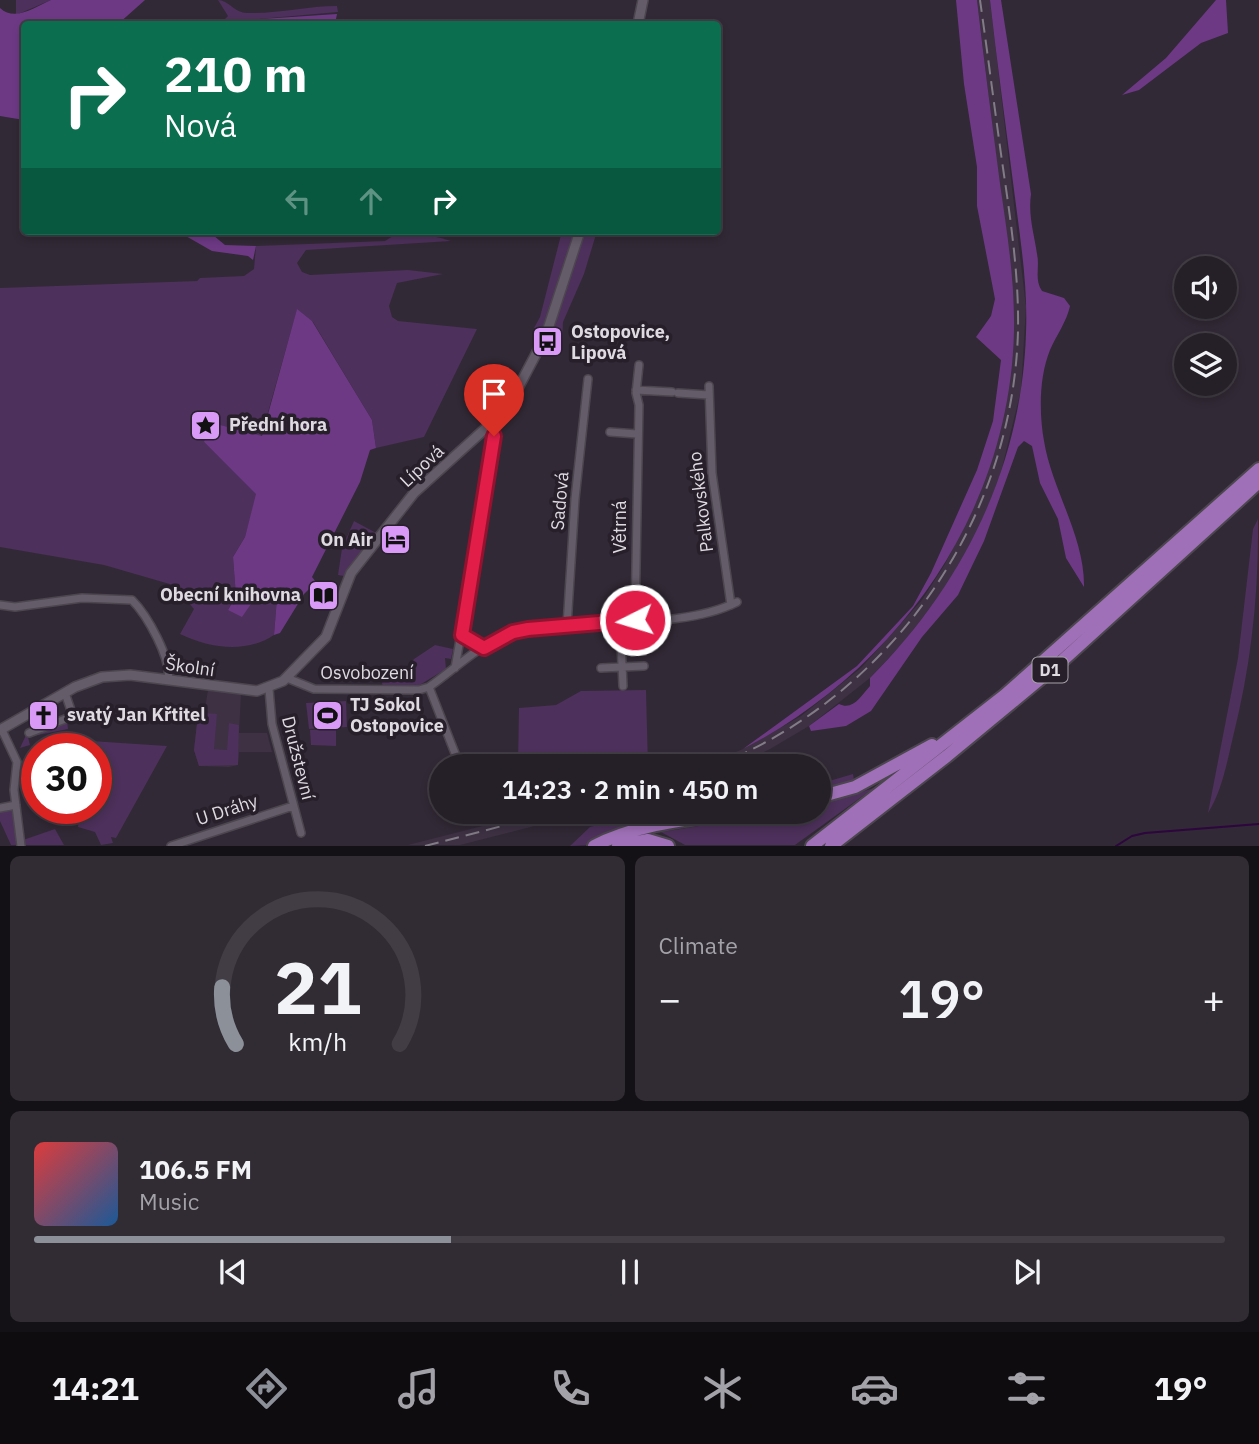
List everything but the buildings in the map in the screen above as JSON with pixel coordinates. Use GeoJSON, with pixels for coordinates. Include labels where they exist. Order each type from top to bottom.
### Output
{"type":"FeatureCollection","features":[{"type":"Feature","properties":{"kind":"highway","name":"D1"},"geometry":{"type":"LineString","coordinates":[[812,845],[1005,695],[1259,469]]}},
{"type":"Feature","properties":{"kind":"highway","name":"D1"},"geometry":{"type":"LineString","coordinates":[[831,845],[947,756],[1063,660],[1259,482]]}},
{"type":"Feature","properties":{"kind":"highway"},"geometry":{"type":"LineString","coordinates":[[831,794],[855,787],[892,769],[1005,695]]}},
{"type":"Feature","properties":{"kind":"highway"},"geometry":{"type":"LineString","coordinates":[[594,845],[635,830],[669,824]]}},
{"type":"Feature","properties":{"kind":"highway"},"geometry":{"type":"LineString","coordinates":[[618,845],[648,840],[668,845]]}},
{"type":"Feature","properties":{"kind":"street"},"geometry":{"type":"LineString","coordinates":[[639,21],[643,0]]}},
{"type":"Feature","properties":{"kind":"street","name":"Lípová"},"geometry":{"type":"LineString","coordinates":[[287,678],[330,627],[352,573],[414,492],[507,409],[546,335],[579,235]]}},
{"type":"Feature","properties":{"kind":"street","name":"Větrná"},"geometry":{"type":"LineString","coordinates":[[635,620],[636,434],[639,405],[636,390],[639,365]]}},
{"type":"Feature","properties":{"kind":"street","name":"Sadová"},"geometry":{"type":"LineString","coordinates":[[567,626],[575,499],[588,379]]}},
{"type":"Feature","properties":{"kind":"street","name":"Palkovského"},"geometry":{"type":"LineString","coordinates":[[709,386],[712,473],[734,604]]}},
{"type":"Feature","properties":{"kind":"street"},"geometry":{"type":"LineString","coordinates":[[636,390],[709,395]]}},
{"type":"Feature","properties":{"kind":"street"},"geometry":{"type":"LineString","coordinates":[[455,669],[463,638],[494,446],[493,424]]}},
{"type":"Feature","properties":{"kind":"street"},"geometry":{"type":"LineString","coordinates":[[610,432],[636,434]]}},
{"type":"Feature","properties":{"kind":"street"},"geometry":{"type":"LineString","coordinates":[[0,605],[15,607],[82,598],[132,600],[147,615],[169,668],[168,680]]}},
{"type":"Feature","properties":{"kind":"street","name":"Osvobození"},"geometry":{"type":"LineString","coordinates":[[287,678],[307,688],[407,691],[429,687],[481,648],[513,632],[701,613],[734,604]]}},
{"type":"Feature","properties":{"kind":"street"},"geometry":{"type":"LineString","coordinates":[[620,622],[623,686]]}},
{"type":"Feature","properties":{"kind":"street"},"geometry":{"type":"LineString","coordinates":[[463,638],[481,648]]}},
{"type":"Feature","properties":{"kind":"street"},"geometry":{"type":"LineString","coordinates":[[601,668],[644,666]]}},
{"type":"Feature","properties":{"kind":"street","name":"Školní"},"geometry":{"type":"LineString","coordinates":[[1,730],[85,682],[111,676],[168,680],[243,691],[269,689]]}},
{"type":"Feature","properties":{"kind":"street"},"geometry":{"type":"LineString","coordinates":[[269,689],[287,678]]}},
{"type":"Feature","properties":{"kind":"street"},"geometry":{"type":"LineString","coordinates":[[429,687],[455,754]]}},
{"type":"Feature","properties":{"kind":"street","name":"Družstevní"},"geometry":{"type":"LineString","coordinates":[[269,689],[272,724],[301,834]]}},
{"type":"Feature","properties":{"kind":"street"},"geometry":{"type":"LineString","coordinates":[[29,733],[73,716],[65,693]]}},
{"type":"Feature","properties":{"kind":"street"},"geometry":{"type":"LineString","coordinates":[[35,714],[42,728]]}},
{"type":"Feature","properties":{"kind":"street"},"geometry":{"type":"LineString","coordinates":[[1,730],[17,762],[16,805],[22,845]]}},
{"type":"Feature","properties":{"kind":"street"},"geometry":{"type":"LineString","coordinates":[[0,808],[16,805]]}},
{"type":"Feature","properties":{"kind":"street","name":"U Dráhy"},"geometry":{"type":"LineString","coordinates":[[171,845],[293,806]]}},
{"type":"Feature","properties":{"kind":"shaded area"},"geometry":{"type":"Polygon","coordinates":[[[16,0],[51,0],[16,15],[16,0]]]}},
{"type":"Feature","properties":{"kind":"shaded area"},"geometry":{"type":"Polygon","coordinates":[[[51,0],[145,0],[121,21],[21,21],[21,120],[0,116],[0,8],[12,14],[51,0]]]}},
{"type":"Feature","properties":{"kind":"shaded area"},"geometry":{"type":"Polygon","coordinates":[[[218,0],[247,13],[337,6],[338,12],[223,21],[228,16],[218,0]]]}},
{"type":"Feature","properties":{"kind":"shaded area"},"geometry":{"type":"Polygon","coordinates":[[[956,0],[977,0],[1012,276],[1014,331],[1008,397],[992,460],[968,521],[936,577],[897,628],[851,675],[800,715],[743,749],[857,666],[913,606],[931,573],[977,470],[993,421],[1001,360],[976,337],[991,316],[995,299],[977,206],[977,167],[964,84],[956,0]]]}},
{"type":"Feature","properties":{"kind":"shaded area"},"geometry":{"type":"Polygon","coordinates":[[[977,0],[990,0],[1026,307],[1021,390],[1000,476],[982,522],[945,589],[903,643],[870,678],[809,726],[770,749],[760,754],[731,754],[801,716],[861,668],[922,600],[945,564],[979,496],[1002,420],[1008,388],[1014,307],[977,0]]]}},
{"type":"Feature","properties":{"kind":"shaded area"},"geometry":{"type":"Polygon","coordinates":[[[990,0],[1001,0],[1031,194],[1038,282],[1042,291],[1064,298],[1070,306],[1046,361],[1041,419],[1048,459],[1079,550],[1084,587],[1066,558],[1058,519],[1040,483],[1032,446],[1024,441],[1018,447],[984,541],[958,595],[922,637],[871,711],[846,726],[811,731],[809,726],[839,704],[848,706],[860,698],[870,686],[870,678],[933,604],[959,563],[981,520],[999,476],[1013,430],[1022,382],[1026,297],[990,0]]]}},
{"type":"Feature","properties":{"kind":"shaded area"},"geometry":{"type":"Polygon","coordinates":[[[1216,0],[1226,0],[1228,33],[1201,43],[1139,90],[1122,95],[1166,58],[1216,0]]]}},
{"type":"Feature","properties":{"kind":"shaded area"},"geometry":{"type":"Polygon","coordinates":[[[337,14],[336,21],[246,20],[337,14]]]}},
{"type":"Feature","properties":{"kind":"shaded area"},"geometry":{"type":"Polygon","coordinates":[[[184,235],[213,235],[225,245],[256,246],[253,260],[248,256],[212,251],[184,235]]]}},
{"type":"Feature","properties":{"kind":"shaded area"},"geometry":{"type":"Polygon","coordinates":[[[395,235],[429,235],[451,241],[306,250],[297,263],[302,272],[310,275],[408,270],[443,274],[397,283],[389,306],[392,317],[398,321],[477,329],[424,437],[376,448],[372,420],[313,322],[297,310],[261,437],[209,422],[204,442],[257,494],[245,537],[233,557],[236,596],[228,610],[253,601],[277,598],[274,635],[252,645],[240,647],[203,643],[180,634],[194,609],[173,585],[104,565],[0,547],[0,288],[197,281],[200,278],[244,276],[254,269],[256,246],[385,241],[395,235]]]}},
{"type":"Feature","properties":{"kind":"shaded area"},"geometry":{"type":"Polygon","coordinates":[[[561,235],[596,235],[584,274],[563,322],[562,344],[534,328],[540,317],[561,235]]]}},
{"type":"Feature","properties":{"kind":"shaded area"},"geometry":{"type":"Polygon","coordinates":[[[297,309],[312,321],[372,420],[376,448],[370,450],[360,482],[312,577],[316,582],[304,594],[280,633],[274,635],[277,598],[253,601],[242,617],[228,610],[236,596],[233,557],[245,537],[256,494],[204,442],[209,422],[262,436],[297,309]]]}},
{"type":"Feature","properties":{"kind":"shaded area"},"geometry":{"type":"Polygon","coordinates":[[[1258,519],[1255,602],[1245,684],[1224,776],[1208,813],[1238,658],[1253,529],[1258,519]]]}},
{"type":"Feature","properties":{"kind":"shaded area"},"geometry":{"type":"Polygon","coordinates":[[[354,521],[378,534],[344,576],[338,575],[342,548],[354,521]]]}},
{"type":"Feature","properties":{"kind":"shaded area"},"geometry":{"type":"Polygon","coordinates":[[[435,645],[453,649],[451,659],[445,658],[446,669],[418,686],[383,687],[382,683],[395,667],[404,672],[414,659],[435,645]]]}},
{"type":"Feature","properties":{"kind":"shaded area"},"geometry":{"type":"Polygon","coordinates":[[[208,690],[241,694],[239,733],[267,733],[272,752],[239,752],[238,765],[229,767],[199,766],[194,750],[198,715],[204,715],[208,690]]]}},
{"type":"Feature","properties":{"kind":"shaded area"},"geometry":{"type":"Polygon","coordinates":[[[646,690],[648,754],[518,754],[519,708],[556,705],[581,691],[646,690]]]}},
{"type":"Feature","properties":{"kind":"shaded area","name":"TJ Sokol Ostopovice"},"geometry":{"type":"Polygon","coordinates":[[[346,701],[347,727],[309,729],[306,703],[346,701]]]}},
{"type":"Feature","properties":{"kind":"shaded area"},"geometry":{"type":"Polygon","coordinates":[[[217,714],[214,749],[227,750],[229,723],[239,725],[238,765],[199,766],[194,750],[198,715],[217,714]]]}},
{"type":"Feature","properties":{"kind":"shaded area"},"geometry":{"type":"Polygon","coordinates":[[[67,720],[68,729],[31,733],[67,720]]]}},
{"type":"Feature","properties":{"kind":"shaded area"},"geometry":{"type":"Polygon","coordinates":[[[310,730],[336,730],[336,746],[311,745],[310,730]]]}},
{"type":"Feature","properties":{"kind":"shaded area"},"geometry":{"type":"Polygon","coordinates":[[[112,742],[167,746],[116,838],[111,837],[113,843],[101,845],[95,832],[78,827],[78,824],[112,824],[112,742]]]}},
{"type":"Feature","properties":{"kind":"shaded area"},"geometry":{"type":"Polygon","coordinates":[[[853,774],[855,787],[831,794],[831,780],[853,774]]]}},
{"type":"Feature","properties":{"kind":"shaded area"},"geometry":{"type":"Polygon","coordinates":[[[874,788],[831,819],[831,801],[874,788]]]}},
{"type":"Feature","properties":{"kind":"shaded area"},"geometry":{"type":"Polygon","coordinates":[[[12,808],[18,845],[11,845],[0,821],[0,809],[12,808]]]}},
{"type":"Feature","properties":{"kind":"shaded area"},"geometry":{"type":"Polygon","coordinates":[[[491,824],[542,824],[460,845],[408,845],[491,824]]]}},
{"type":"Feature","properties":{"kind":"shaded area"},"geometry":{"type":"Polygon","coordinates":[[[601,824],[686,824],[594,845],[570,846],[590,827],[601,824]]]}},
{"type":"Feature","properties":{"kind":"shaded area"},"geometry":{"type":"Polygon","coordinates":[[[711,824],[824,824],[795,845],[685,845],[661,832],[711,824]]]}},
{"type":"Feature","properties":{"kind":"shaded area"},"geometry":{"type":"Polygon","coordinates":[[[55,829],[64,845],[24,845],[23,840],[55,829]]]}},
{"type":"Feature","properties":{"kind":"waterway"},"geometry":{"type":"LineString","coordinates":[[1116,846],[1132,836],[1145,833],[1259,824]]}},
{"type":"Feature","properties":{"kind":"railway"},"geometry":{"type":"LineString","coordinates":[[739,754],[778,735],[836,695],[887,648],[931,594],[966,534],[993,469],[1011,401],[1018,311],[1012,229],[980,0]]}},
{"type":"Feature","properties":{"kind":"railway"},"geometry":{"type":"LineString","coordinates":[[425,846],[510,824]]}},
{"type":"Feature","properties":{"kind":"place","name":"Ostopovice, Lipová"},"geometry":{"type":"Point","coordinates":[548,342]}},
{"type":"Feature","properties":{"kind":"place","name":"Přední hora"},"geometry":{"type":"Point","coordinates":[206,425]}},
{"type":"Feature","properties":{"kind":"place","name":"On Air"},"geometry":{"type":"Point","coordinates":[396,540]}},
{"type":"Feature","properties":{"kind":"place","name":"Obecní knihovna"},"geometry":{"type":"Point","coordinates":[324,595]}},
{"type":"Feature","properties":{"kind":"place","name":"svatý Jan Křtitel"},"geometry":{"type":"Point","coordinates":[44,715]}},
{"type":"Feature","properties":{"kind":"place","name":"TJ Sokol Ostopovice"},"geometry":{"type":"Point","coordinates":[327,715]}},
{"type":"Feature","properties":{"kind":"route"},"geometry":{"type":"LineString","coordinates":[[494,436],[462,635],[471,643],[484,648],[513,632],[528,629],[635,620]]}}]}
